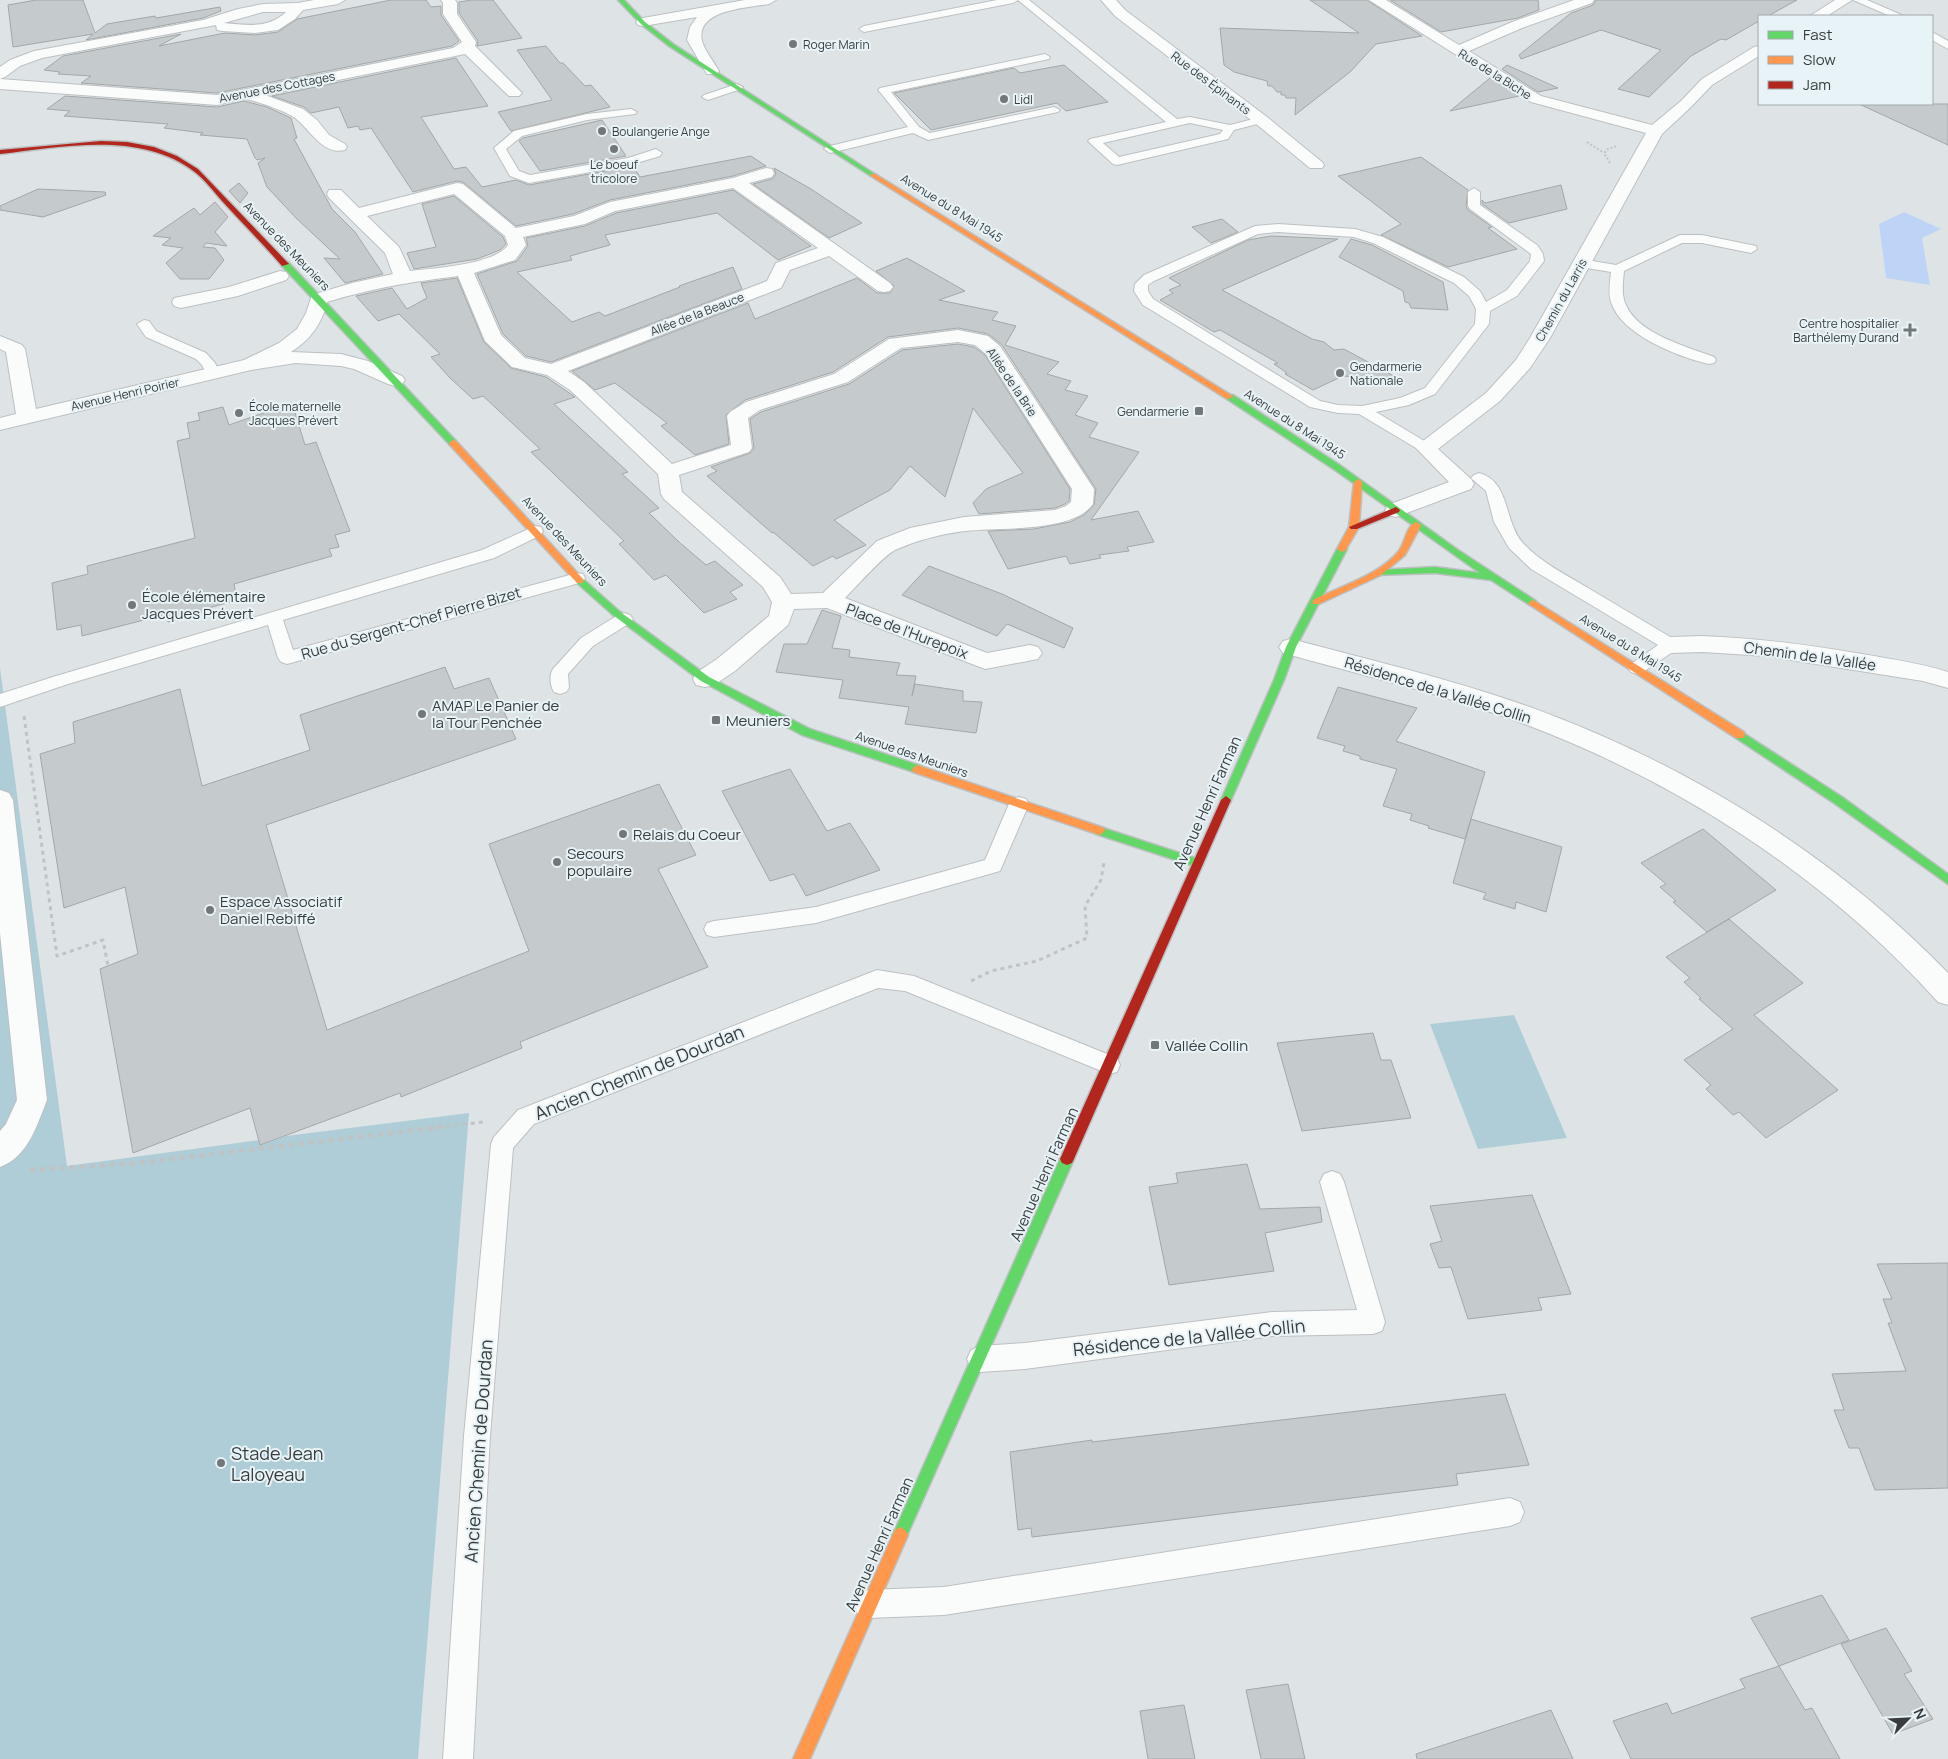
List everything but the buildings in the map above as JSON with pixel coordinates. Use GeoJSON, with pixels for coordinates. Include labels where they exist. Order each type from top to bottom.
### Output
{"type":"FeatureCollection","features":[{"type":"Feature","properties":{"kind":"street"},"geometry":{"type":"LineString","coordinates":[[0,74],[15,63],[39,54],[206,24],[243,12],[263,8],[298,7],[338,0]]}},
{"type":"Feature","properties":{"kind":"street"},"geometry":{"type":"LineString","coordinates":[[448,0],[450,14],[469,42],[467,47],[514,93]]}},
{"type":"Feature","properties":{"kind":"street","name":"Avenue du 8 Mai 1945"},"geometry":{"type":"LineString","coordinates":[[621,0],[643,22],[736,87],[830,149],[1160,354],[1358,482],[1492,578],[1637,668],[1875,825],[1948,880]]}},
{"type":"Feature","properties":{"kind":"street"},"geometry":{"type":"LineString","coordinates":[[643,22],[769,0]]}},
{"type":"Feature","properties":{"kind":"street","name":"Rue des Épinants"},"geometry":{"type":"LineString","coordinates":[[1108,0],[1120,13],[1261,120],[1316,165]]}},
{"type":"Feature","properties":{"kind":"street","name":"Rue de la Biche"},"geometry":{"type":"LineString","coordinates":[[1376,0],[1536,99],[1655,131]]}},
{"type":"Feature","properties":{"kind":"street"},"geometry":{"type":"LineString","coordinates":[[1458,51],[1517,25],[1587,0]]}},
{"type":"Feature","properties":{"kind":"street"},"geometry":{"type":"LineString","coordinates":[[1819,15],[1845,0]]}},
{"type":"Feature","properties":{"kind":"street"},"geometry":{"type":"LineString","coordinates":[[206,24],[216,27],[262,29],[278,26],[298,7]]}},
{"type":"Feature","properties":{"kind":"street"},"geometry":{"type":"LineString","coordinates":[[711,10],[695,27],[694,35],[712,71]]}},
{"type":"Feature","properties":{"kind":"street","name":"Avenue des Cottages"},"geometry":{"type":"LineString","coordinates":[[0,84],[217,100],[456,52],[467,47]]}},
{"type":"Feature","properties":{"kind":"street","name":"Chemin du Larris"},"geometry":{"type":"LineString","coordinates":[[1426,448],[1493,397],[1522,364],[1540,338],[1655,131],[1686,104],[1707,82],[1758,51]]}},
{"type":"Feature","properties":{"kind":"street"},"geometry":{"type":"LineString","coordinates":[[247,94],[297,112],[310,123],[322,138],[339,147]]}},
{"type":"Feature","properties":{"kind":"street","name":"Avenue des Meuniers"},"geometry":{"type":"LineString","coordinates":[[1,153],[109,144],[147,147],[175,156],[197,170],[320,299],[577,578],[624,619],[705,678],[806,732],[1197,863]]}},
{"type":"Feature","properties":{"kind":"street"},"geometry":{"type":"LineString","coordinates":[[513,234],[579,220],[610,207],[736,182],[766,173]]}},
{"type":"Feature","properties":{"kind":"street"},"geometry":{"type":"LineString","coordinates":[[736,182],[884,287]]}},
{"type":"Feature","properties":{"kind":"street"},"geometry":{"type":"LineString","coordinates":[[320,299],[358,287],[403,277],[464,270],[509,256],[517,245],[513,234],[457,188],[355,214]]}},
{"type":"Feature","properties":{"kind":"street"},"geometry":{"type":"LineString","coordinates":[[335,194],[393,251],[403,277]]}},
{"type":"Feature","properties":{"kind":"street","name":"Allée de la Beauce"},"geometry":{"type":"LineString","coordinates":[[553,370],[775,284],[782,267],[831,249]]}},
{"type":"Feature","properties":{"kind":"street"},"geometry":{"type":"LineString","coordinates":[[464,270],[492,337],[519,362],[553,370],[577,386],[668,472],[672,494],[772,582],[784,602],[780,619],[726,664],[705,678]]}},
{"type":"Feature","properties":{"kind":"street"},"geometry":{"type":"LineString","coordinates":[[181,302],[246,290],[280,276]]}},
{"type":"Feature","properties":{"kind":"street","name":"Avenue Henri Poirier"},"geometry":{"type":"LineString","coordinates":[[251,364],[285,348],[305,334],[317,312],[320,299]]}},
{"type":"Feature","properties":{"kind":"street","name":"Allée de la Brie"},"geometry":{"type":"LineString","coordinates":[[668,472],[742,448],[737,416],[753,406],[841,378],[896,343],[958,336],[981,340],[993,350],[1083,490],[1082,504],[1074,511],[1058,517],[964,524],[918,533],[886,546],[830,600]]}},
{"type":"Feature","properties":{"kind":"street"},"geometry":{"type":"LineString","coordinates":[[0,342],[15,349],[27,418]]}},
{"type":"Feature","properties":{"kind":"street","name":"Avenue Henri Poirier"},"geometry":{"type":"LineString","coordinates":[[0,424],[251,364],[296,358],[341,360],[361,365],[395,380]]}},
{"type":"Feature","properties":{"kind":"street"},"geometry":{"type":"LineString","coordinates":[[1354,527],[1463,484],[1426,448]]}},
{"type":"Feature","properties":{"kind":"street","name":"Avenue Henri Farman"},"geometry":{"type":"LineString","coordinates":[[801,1759],[868,1604],[980,1359],[1279,680],[1291,647],[1354,527],[1358,482]]}},
{"type":"Feature","properties":{"kind":"street"},"geometry":{"type":"LineString","coordinates":[[1316,602],[1378,573],[1402,553],[1416,525]]}},
{"type":"Feature","properties":{"kind":"street"},"geometry":{"type":"LineString","coordinates":[[1378,573],[1435,570],[1492,578]]}},
{"type":"Feature","properties":{"kind":"street","name":"Place de l'Hurepoix"},"geometry":{"type":"LineString","coordinates":[[784,602],[830,600],[985,661],[1030,653]]}},
{"type":"Feature","properties":{"kind":"street","name":"Chemin de la Vallée"},"geometry":{"type":"LineString","coordinates":[[1671,645],[1706,643],[1776,650],[1924,673],[1948,680]]}},
{"type":"Feature","properties":{"kind":"street","name":"Résidence de la Vallée Collin"},"geometry":{"type":"LineString","coordinates":[[1291,647],[1471,696],[1549,724],[1637,761],[1708,799],[1776,843],[1859,907],[1948,993]]}},
{"type":"Feature","properties":{"kind":"street"},"geometry":{"type":"LineString","coordinates":[[0,800],[32,1100],[18,1134],[10,1162]]}},
{"type":"Feature","properties":{"kind":"lane"},"geometry":{"type":"LineString","coordinates":[[864,29],[1013,0]]}},
{"type":"Feature","properties":{"kind":"lane"},"geometry":{"type":"LineString","coordinates":[[1024,0],[1176,123]]}},
{"type":"Feature","properties":{"kind":"lane"},"geometry":{"type":"LineString","coordinates":[[1858,0],[1896,15]]}},
{"type":"Feature","properties":{"kind":"lane"},"geometry":{"type":"LineString","coordinates":[[1933,34],[1948,36]]}},
{"type":"Feature","properties":{"kind":"lane"},"geometry":{"type":"LineString","coordinates":[[1933,35],[1948,46]]}},
{"type":"Feature","properties":{"kind":"lane"},"geometry":{"type":"LineString","coordinates":[[1045,57],[884,90],[915,129],[928,137],[1054,110]]}},
{"type":"Feature","properties":{"kind":"lane"},"geometry":{"type":"LineString","coordinates":[[708,97],[736,87]]}},
{"type":"Feature","properties":{"kind":"lane"},"geometry":{"type":"LineString","coordinates":[[631,112],[587,117],[518,133],[500,148],[514,173],[529,179],[630,161],[656,153]]}},
{"type":"Feature","properties":{"kind":"lane"},"geometry":{"type":"LineString","coordinates":[[1230,128],[1224,138],[1117,161],[1094,141],[1190,120],[1230,128],[1261,120]]}},
{"type":"Feature","properties":{"kind":"lane"},"geometry":{"type":"LineString","coordinates":[[830,149],[915,129]]}},
{"type":"Feature","properties":{"kind":"lane"},"geometry":{"type":"LineString","coordinates":[[1474,192],[1474,206],[1532,248],[1537,254],[1537,261],[1512,293],[1483,309]]}},
{"type":"Feature","properties":{"kind":"lane"},"geometry":{"type":"LineString","coordinates":[[1288,228],[1355,233],[1378,240],[1459,280],[1475,294],[1483,309],[1482,324],[1430,390],[1404,402],[1362,410],[1338,409],[1315,404],[1148,302],[1141,291],[1142,284],[1149,278],[1255,230],[1288,228]]}},
{"type":"Feature","properties":{"kind":"lane"},"geometry":{"type":"LineString","coordinates":[[1581,263],[1618,270],[1680,239],[1702,239],[1751,249]]}},
{"type":"Feature","properties":{"kind":"lane"},"geometry":{"type":"LineString","coordinates":[[1618,270],[1616,290],[1619,307],[1632,323],[1654,338],[1710,360]]}},
{"type":"Feature","properties":{"kind":"lane"},"geometry":{"type":"LineString","coordinates":[[144,324],[151,334],[201,356],[208,363],[213,374]]}},
{"type":"Feature","properties":{"kind":"lane"},"geometry":{"type":"LineString","coordinates":[[1362,410],[1426,448]]}},
{"type":"Feature","properties":{"kind":"lane"},"geometry":{"type":"LineString","coordinates":[[1479,478],[1493,489],[1502,522],[1514,544],[1537,565],[1671,645],[1637,668]]}},
{"type":"Feature","properties":{"kind":"lane"},"geometry":{"type":"LineString","coordinates":[[0,700],[488,554],[535,531]]}},
{"type":"Feature","properties":{"kind":"lane","name":"Rue du Sergent-Chef Pierre Bizet"},"geometry":{"type":"LineString","coordinates":[[274,618],[287,658],[577,578]]}},
{"type":"Feature","properties":{"kind":"lane"},"geometry":{"type":"LineString","coordinates":[[560,688],[559,673],[587,642],[624,619]]}},
{"type":"Feature","properties":{"kind":"lane"},"geometry":{"type":"LineString","coordinates":[[714,929],[816,915],[993,866],[1019,804]]}},
{"type":"Feature","properties":{"kind":"lane","name":"Ancien Chemin de Dourdan"},"geometry":{"type":"LineString","coordinates":[[458,1759],[477,1436],[502,1144],[526,1117],[877,979],[906,982],[1109,1065]]}},
{"type":"Feature","properties":{"kind":"lane","name":"Résidence de la Vallée Collin"},"geometry":{"type":"LineString","coordinates":[[980,1359],[1026,1356],[1272,1324],[1373,1322],[1332,1182]]}},
{"type":"Feature","properties":{"kind":"lane"},"geometry":{"type":"LineString","coordinates":[[868,1604],[944,1601],[1510,1512]]}},
{"type":"Feature","properties":{"kind":"path"},"geometry":{"type":"LineString","coordinates":[[1587,142],[1604,153]]}},
{"type":"Feature","properties":{"kind":"path"},"geometry":{"type":"LineString","coordinates":[[20,694],[57,956],[103,940],[108,966]]}},
{"type":"Feature","properties":{"kind":"path"},"geometry":{"type":"LineString","coordinates":[[950,1000],[978,975],[1030,964],[1087,938],[1085,906],[1101,880],[1108,833]]}},
{"type":"Feature","properties":{"kind":"path"},"geometry":{"type":"LineString","coordinates":[[10,1162],[137,1163],[526,1117]]}},
{"type":"Feature","properties":{"kind":"shaded area"},"geometry":{"type":"Polygon","coordinates":[[[1904,212],[1941,229],[1922,238],[1930,285],[1886,278],[1879,224],[1904,212]]]}},
{"type":"Feature","properties":{"kind":"shaded area","name":"Stade Jean Laloyeau"},"geometry":{"type":"Polygon","coordinates":[[[0,668],[67,1166],[259,1140],[261,1145],[286,1136],[469,1113],[418,1759],[0,1759],[0,668]]]}},
{"type":"Feature","properties":{"kind":"shaded area"},"geometry":{"type":"Polygon","coordinates":[[[1514,1015],[1567,1138],[1478,1149],[1430,1024],[1514,1015]]]}},
{"type":"Feature","properties":{"kind":"traffic: fast"},"geometry":{"type":"LineString","coordinates":[[621,0],[643,23],[671,45],[873,175]]}},
{"type":"Feature","properties":{"kind":"traffic: fast"},"geometry":{"type":"LineString","coordinates":[[285,264],[453,443]]}},
{"type":"Feature","properties":{"kind":"traffic: fast"},"geometry":{"type":"LineString","coordinates":[[1230,397],[1338,468],[1455,552],[1533,603]]}},
{"type":"Feature","properties":{"kind":"traffic: fast"},"geometry":{"type":"LineString","coordinates":[[1226,800],[1279,680],[1291,647],[1342,549]]}},
{"type":"Feature","properties":{"kind":"traffic: fast"},"geometry":{"type":"LineString","coordinates":[[1378,573],[1435,570],[1492,577]]}},
{"type":"Feature","properties":{"kind":"traffic: fast"},"geometry":{"type":"LineString","coordinates":[[580,581],[616,613],[705,679],[806,732],[917,769]]}},
{"type":"Feature","properties":{"kind":"traffic: fast"},"geometry":{"type":"LineString","coordinates":[[1740,735],[1838,800],[1948,880]]}},
{"type":"Feature","properties":{"kind":"traffic: fast"},"geometry":{"type":"LineString","coordinates":[[1100,831],[1197,863]]}},
{"type":"Feature","properties":{"kind":"traffic: fast"},"geometry":{"type":"LineString","coordinates":[[900,1535],[1067,1159]]}},
{"type":"Feature","properties":{"kind":"traffic: slow"},"geometry":{"type":"LineString","coordinates":[[873,175],[1230,397]]}},
{"type":"Feature","properties":{"kind":"traffic: slow"},"geometry":{"type":"LineString","coordinates":[[453,443],[580,581]]}},
{"type":"Feature","properties":{"kind":"traffic: slow"},"geometry":{"type":"LineString","coordinates":[[1342,549],[1354,527],[1358,482]]}},
{"type":"Feature","properties":{"kind":"traffic: slow"},"geometry":{"type":"LineString","coordinates":[[1316,602],[1378,573],[1402,553],[1416,525]]}},
{"type":"Feature","properties":{"kind":"traffic: slow"},"geometry":{"type":"LineString","coordinates":[[1533,603],[1740,735]]}},
{"type":"Feature","properties":{"kind":"traffic: slow"},"geometry":{"type":"LineString","coordinates":[[917,769],[1100,831]]}},
{"type":"Feature","properties":{"kind":"traffic: slow"},"geometry":{"type":"LineString","coordinates":[[801,1759],[900,1535]]}},
{"type":"Feature","properties":{"kind":"traffic: jam"},"geometry":{"type":"LineString","coordinates":[[0,152],[101,143],[127,144],[175,157],[204,177],[285,264]]}},
{"type":"Feature","properties":{"kind":"traffic: jam"},"geometry":{"type":"LineString","coordinates":[[1354,527],[1396,510]]}},
{"type":"Feature","properties":{"kind":"traffic: jam"},"geometry":{"type":"LineString","coordinates":[[1067,1159],[1226,800]]}},
{"type":"Feature","properties":{"kind":"place","name":"Roger Marin"},"geometry":{"type":"Point","coordinates":[793,44]}},
{"type":"Feature","properties":{"kind":"place","name":"Lidl"},"geometry":{"type":"Point","coordinates":[1004,99]}},
{"type":"Feature","properties":{"kind":"place","name":"Boulangerie Ange"},"geometry":{"type":"Point","coordinates":[602,131]}},
{"type":"Feature","properties":{"kind":"place","name":"Le boeuf tricolore"},"geometry":{"type":"Point","coordinates":[614,149]}},
{"type":"Feature","properties":{"kind":"place","name":"Centre hospitalier Barthélemy Durand"},"geometry":{"type":"Point","coordinates":[1910,330]}},
{"type":"Feature","properties":{"kind":"place","name":"Gendarmerie Nationale"},"geometry":{"type":"Point","coordinates":[1340,373]}},
{"type":"Feature","properties":{"kind":"place","name":"Gendarmerie"},"geometry":{"type":"Point","coordinates":[1199,411]}},
{"type":"Feature","properties":{"kind":"place","name":"École maternelle Jacques Prévert"},"geometry":{"type":"Point","coordinates":[239,413]}},
{"type":"Feature","properties":{"kind":"place","name":"École élémentaire Jacques Prévert"},"geometry":{"type":"Point","coordinates":[132,605]}},
{"type":"Feature","properties":{"kind":"place","name":"AMAP Le Panier de la Tour Penchée"},"geometry":{"type":"Point","coordinates":[422,714]}},
{"type":"Feature","properties":{"kind":"place","name":"Meuniers"},"geometry":{"type":"Point","coordinates":[716,720]}},
{"type":"Feature","properties":{"kind":"place","name":"Relais du Coeur"},"geometry":{"type":"Point","coordinates":[623,834]}},
{"type":"Feature","properties":{"kind":"place","name":"Secours populaire"},"geometry":{"type":"Point","coordinates":[557,862]}},
{"type":"Feature","properties":{"kind":"place","name":"Espace Associatif Daniel Rebiffé"},"geometry":{"type":"Point","coordinates":[210,910]}},
{"type":"Feature","properties":{"kind":"place","name":"Vallée Collin"},"geometry":{"type":"Point","coordinates":[1155,1045]}},
{"type":"Feature","properties":{"kind":"place","name":"Stade Jean Laloyeau"},"geometry":{"type":"Point","coordinates":[221,1463]}}]}
